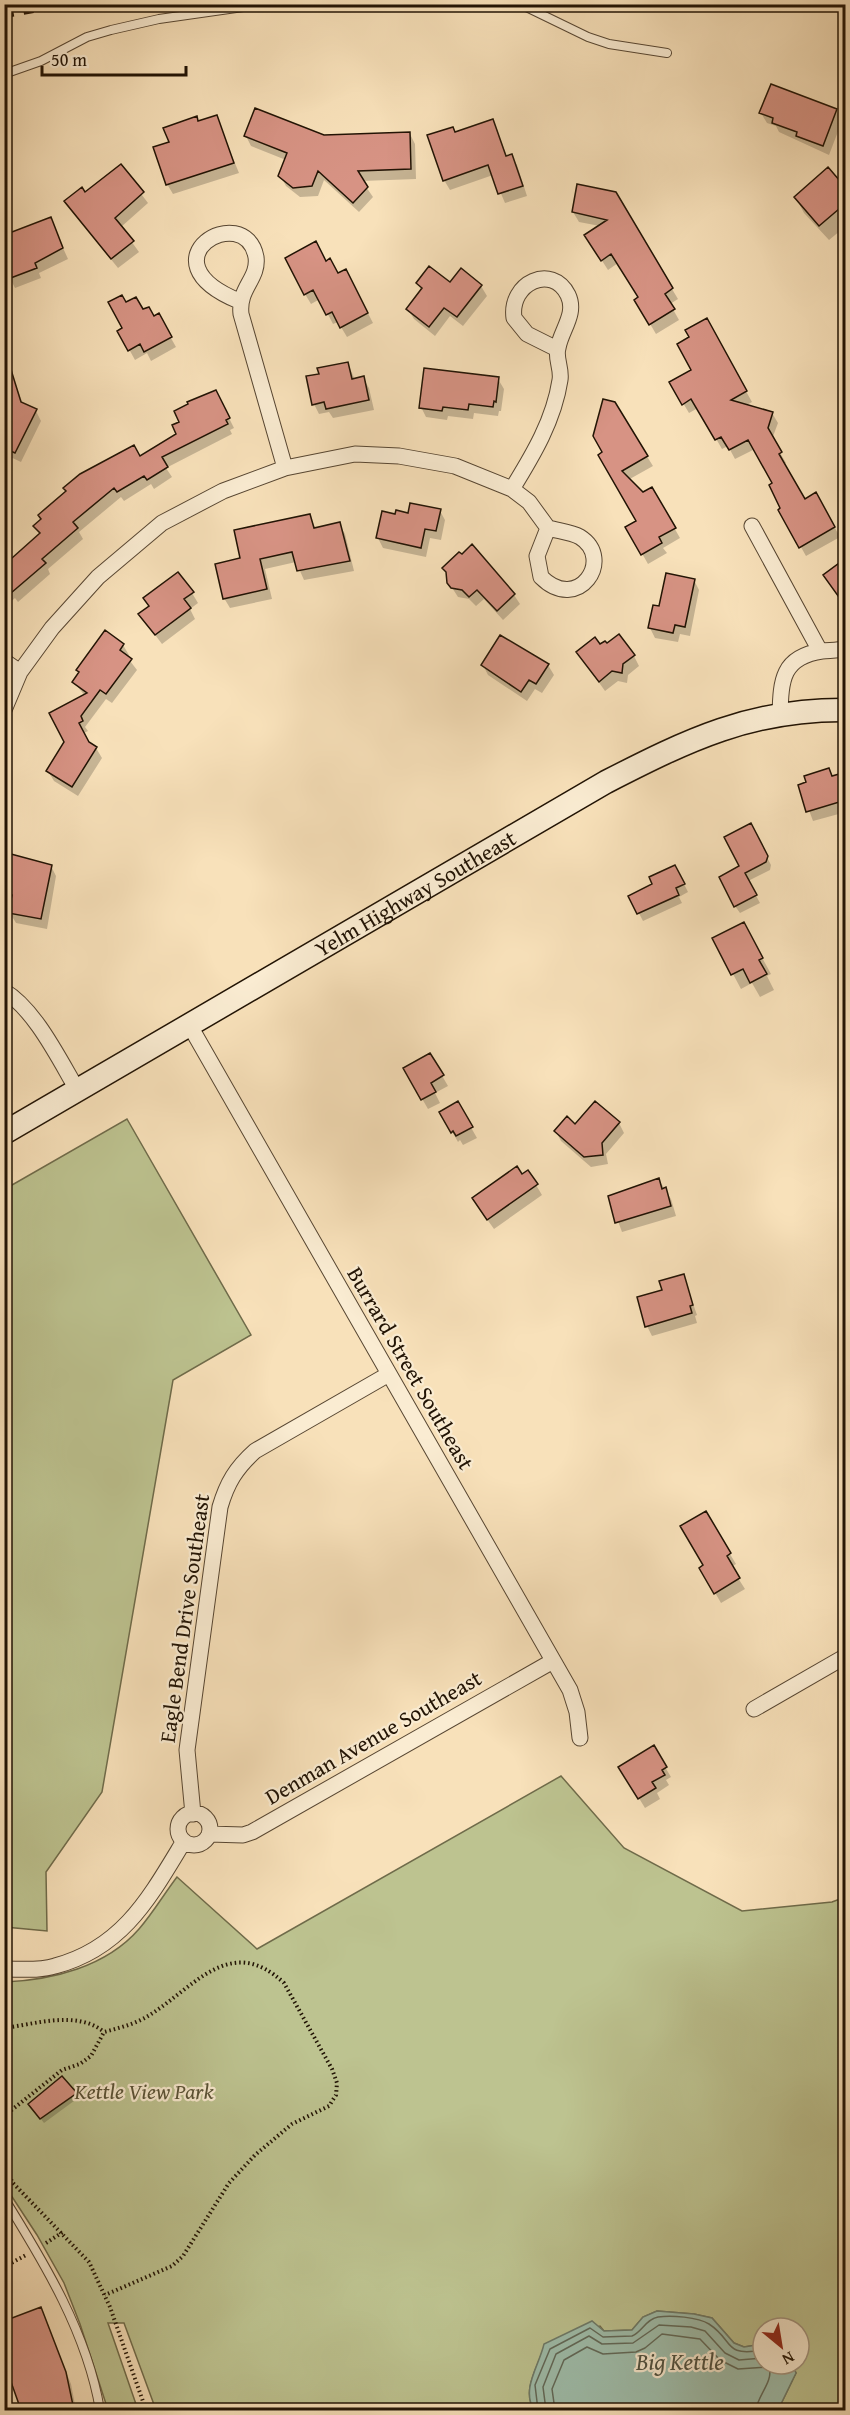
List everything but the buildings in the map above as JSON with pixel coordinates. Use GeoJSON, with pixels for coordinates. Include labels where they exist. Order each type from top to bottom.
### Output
{"type":"FeatureCollection","features":[{"type":"Feature","properties":{"kind":"main road","name":"Yelm Highway Southeast"},"geometry":{"type":"LineString","coordinates":[[4,1133],[606,782],[682,743],[734,724],[780,714],[813,710],[846,710]]}},
{"type":"Feature","properties":{"kind":"street"},"geometry":{"type":"LineString","coordinates":[[239,301],[208,286],[198,270],[197,261],[204,243],[220,233],[240,236],[254,250],[256,270],[239,301],[285,468]]}},
{"type":"Feature","properties":{"kind":"street"},"geometry":{"type":"LineString","coordinates":[[512,489],[534,454],[553,410],[561,377],[557,349],[571,312],[568,294],[562,287],[546,279],[528,283],[514,298],[514,318],[527,334],[557,349]]}},
{"type":"Feature","properties":{"kind":"street"},"geometry":{"type":"LineString","coordinates":[[4,710],[20,672],[52,628],[98,577],[162,524],[224,491],[285,468],[355,454],[399,456],[455,466],[512,489],[529,501],[548,528]]}},
{"type":"Feature","properties":{"kind":"street"},"geometry":{"type":"LineString","coordinates":[[752,526],[820,651]]}},
{"type":"Feature","properties":{"kind":"street"},"geometry":{"type":"LineString","coordinates":[[780,714],[781,681],[788,667],[802,657],[820,651],[846,648]]}},
{"type":"Feature","properties":{"kind":"street"},"geometry":{"type":"LineString","coordinates":[[4,661],[20,672]]}},
{"type":"Feature","properties":{"kind":"street"},"geometry":{"type":"LineString","coordinates":[[4,991],[13,996],[42,1032],[78,1091]]}},
{"type":"Feature","properties":{"kind":"street","name":"Burrard Street Southeast"},"geometry":{"type":"LineString","coordinates":[[190,1026],[553,1661],[572,1696],[577,1712],[580,1738]]}},
{"type":"Feature","properties":{"kind":"street","name":"Eagle Bend Drive Southeast"},"geometry":{"type":"LineString","coordinates":[[193,1814],[187,1750],[220,1507],[226,1484],[241,1464],[255,1451],[389,1374]]}},
{"type":"Feature","properties":{"kind":"street"},"geometry":{"type":"LineString","coordinates":[[754,1708],[846,1656]]}},
{"type":"Feature","properties":{"kind":"street","name":"Denman Avenue Southeast"},"geometry":{"type":"LineString","coordinates":[[210,1834],[243,1835],[252,1832],[553,1661]]}},
{"type":"Feature","properties":{"kind":"street"},"geometry":{"type":"LineString","coordinates":[[187,1815],[204,1817],[210,1828],[210,1834],[202,1844],[189,1845],[180,1837],[179,1824],[187,1815]]}},
{"type":"Feature","properties":{"kind":"street"},"geometry":{"type":"LineString","coordinates":[[4,1969],[54,1967],[91,1951],[121,1932],[147,1901],[184,1841]]}},
{"type":"Feature","properties":{"kind":"lane"},"geometry":{"type":"LineString","coordinates":[[4,74],[41,61],[87,37],[111,30],[159,19],[265,4]]}},
{"type":"Feature","properties":{"kind":"lane"},"geometry":{"type":"LineString","coordinates":[[520,4],[588,38],[609,44],[667,53]]}},
{"type":"Feature","properties":{"kind":"lane"},"geometry":{"type":"LineString","coordinates":[[4,2198],[36,2249],[69,2314],[86,2355],[100,2410]]}},
{"type":"Feature","properties":{"kind":"path"},"geometry":{"type":"LineString","coordinates":[[4,2116],[62,2070],[80,2064],[91,2056],[105,2032],[149,2016],[197,1978],[217,1966],[239,1963],[258,1965],[272,1972],[284,1983],[332,2069],[337,2083],[336,2095],[329,2106],[292,2124],[270,2140],[242,2169],[229,2183],[183,2256],[172,2266],[105,2295]]}},
{"type":"Feature","properties":{"kind":"path"},"geometry":{"type":"LineString","coordinates":[[4,2028],[56,2020],[86,2022],[105,2032]]}},
{"type":"Feature","properties":{"kind":"path"},"geometry":{"type":"LineString","coordinates":[[4,2158],[12,2182],[89,2262],[105,2295],[146,2410]]}},
{"type":"Feature","properties":{"kind":"green space"},"geometry":{"type":"Polygon","coordinates":[[[127,1119],[251,1335],[173,1380],[102,1792],[46,1872],[47,1931],[5,1927],[5,1189],[127,1119]]]}},
{"type":"Feature","properties":{"kind":"green space","name":"Kettle View Park"},"geometry":{"type":"Polygon","coordinates":[[[561,1776],[624,1848],[742,1911],[832,1902],[845,1897],[845,2410],[778,2410],[795,2376],[811,2376],[811,2316],[751,2316],[751,2346],[744,2347],[734,2343],[712,2318],[657,2311],[643,2317],[632,2330],[604,2331],[600,2326],[545,2344],[530,2386],[530,2402],[534,2410],[156,2410],[124,2323],[108,2323],[138,2410],[108,2410],[64,2283],[37,2235],[5,2186],[5,1982],[59,1974],[77,1969],[111,1953],[139,1929],[177,1877],[257,1949],[561,1776]]]}},
{"type":"Feature","properties":{"kind":"water","name":"Big Kettle"},"geometry":{"type":"Polygon","coordinates":[[[657,2311],[712,2318],[734,2343],[744,2347],[751,2346],[751,2376],[795,2376],[778,2410],[534,2410],[530,2402],[530,2386],[544,2344],[592,2321],[604,2331],[632,2330],[643,2317],[657,2311]]]}},
{"type":"Feature","properties":{"kind":"railway"},"geometry":{"type":"LineString","coordinates":[[4,16],[72,4]]}}]}
